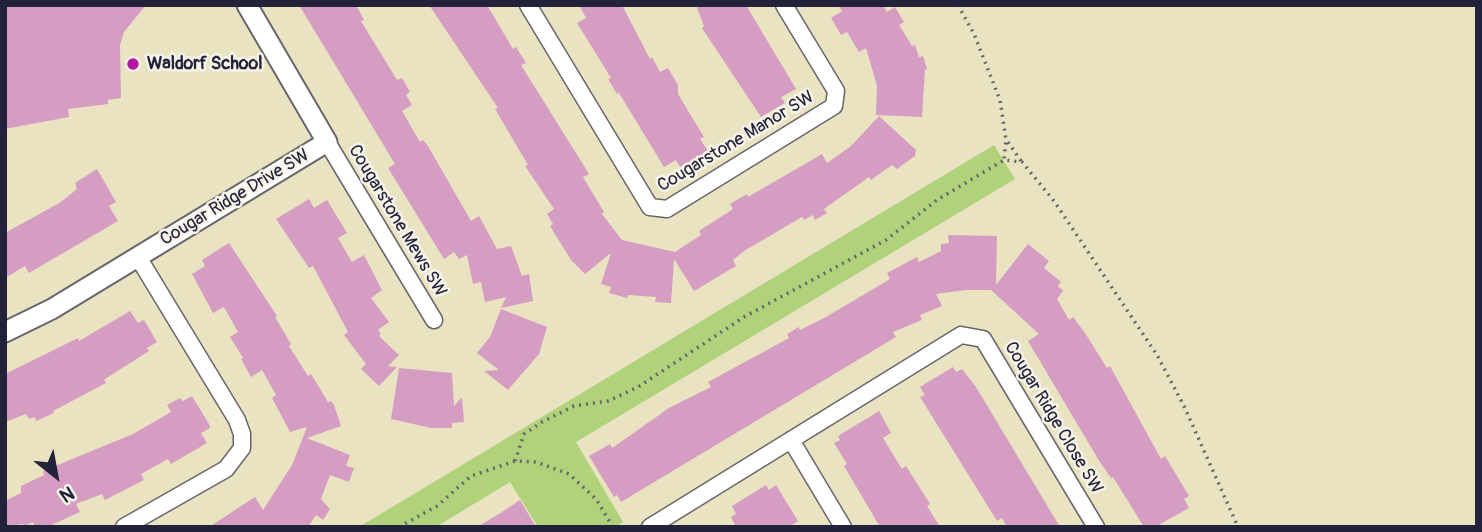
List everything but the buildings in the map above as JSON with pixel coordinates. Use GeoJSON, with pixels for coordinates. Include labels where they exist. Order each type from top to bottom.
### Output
{"type":"FeatureCollection","features":[{"type":"Feature","properties":{"kind":"street","name":"Cougar Ridge Drive SW"},"geometry":{"type":"LineString","coordinates":[[5,332],[52,309],[327,142],[247,5]]}},
{"type":"Feature","properties":{"kind":"street","name":"Cougarstone Manor SW"},"geometry":{"type":"LineString","coordinates":[[528,5],[650,206],[667,209],[834,106],[836,91],[784,5]]}},
{"type":"Feature","properties":{"kind":"street","name":"Cougarstone Mews SW"},"geometry":{"type":"LineString","coordinates":[[327,142],[435,320]]}},
{"type":"Feature","properties":{"kind":"street"},"geometry":{"type":"LineString","coordinates":[[124,527],[226,470],[242,448],[242,434],[237,420],[138,257]]}},
{"type":"Feature","properties":{"kind":"street","name":"Cougar Ridge Close SW"},"geometry":{"type":"LineString","coordinates":[[650,527],[961,335],[983,339],[1096,527]]}},
{"type":"Feature","properties":{"kind":"street"},"geometry":{"type":"LineString","coordinates":[[792,440],[843,527]]}},
{"type":"Feature","properties":{"kind":"path"},"geometry":{"type":"LineString","coordinates":[[958,5],[974,34],[1000,100],[1006,140],[1004,160]]}},
{"type":"Feature","properties":{"kind":"path"},"geometry":{"type":"LineString","coordinates":[[1006,140],[1068,221],[1157,355],[1184,406],[1238,527]]}},
{"type":"Feature","properties":{"kind":"path"},"geometry":{"type":"LineString","coordinates":[[515,461],[524,433],[542,422],[574,406],[607,401],[638,387],[744,317],[886,240],[937,200],[1004,160],[1022,162]]}},
{"type":"Feature","properties":{"kind":"path"},"geometry":{"type":"LineString","coordinates":[[400,527],[437,506],[471,477],[515,461],[548,465],[575,478],[596,499],[612,527]]}},
{"type":"Feature","properties":{"kind":"green space"},"geometry":{"type":"Polygon","coordinates":[[[994,145],[1015,179],[576,442],[623,522],[615,527],[538,527],[510,482],[436,527],[359,527],[994,145]]]}},
{"type":"Feature","properties":{"kind":"place","name":"Waldorf School"},"geometry":{"type":"Point","coordinates":[133,64]}}]}
